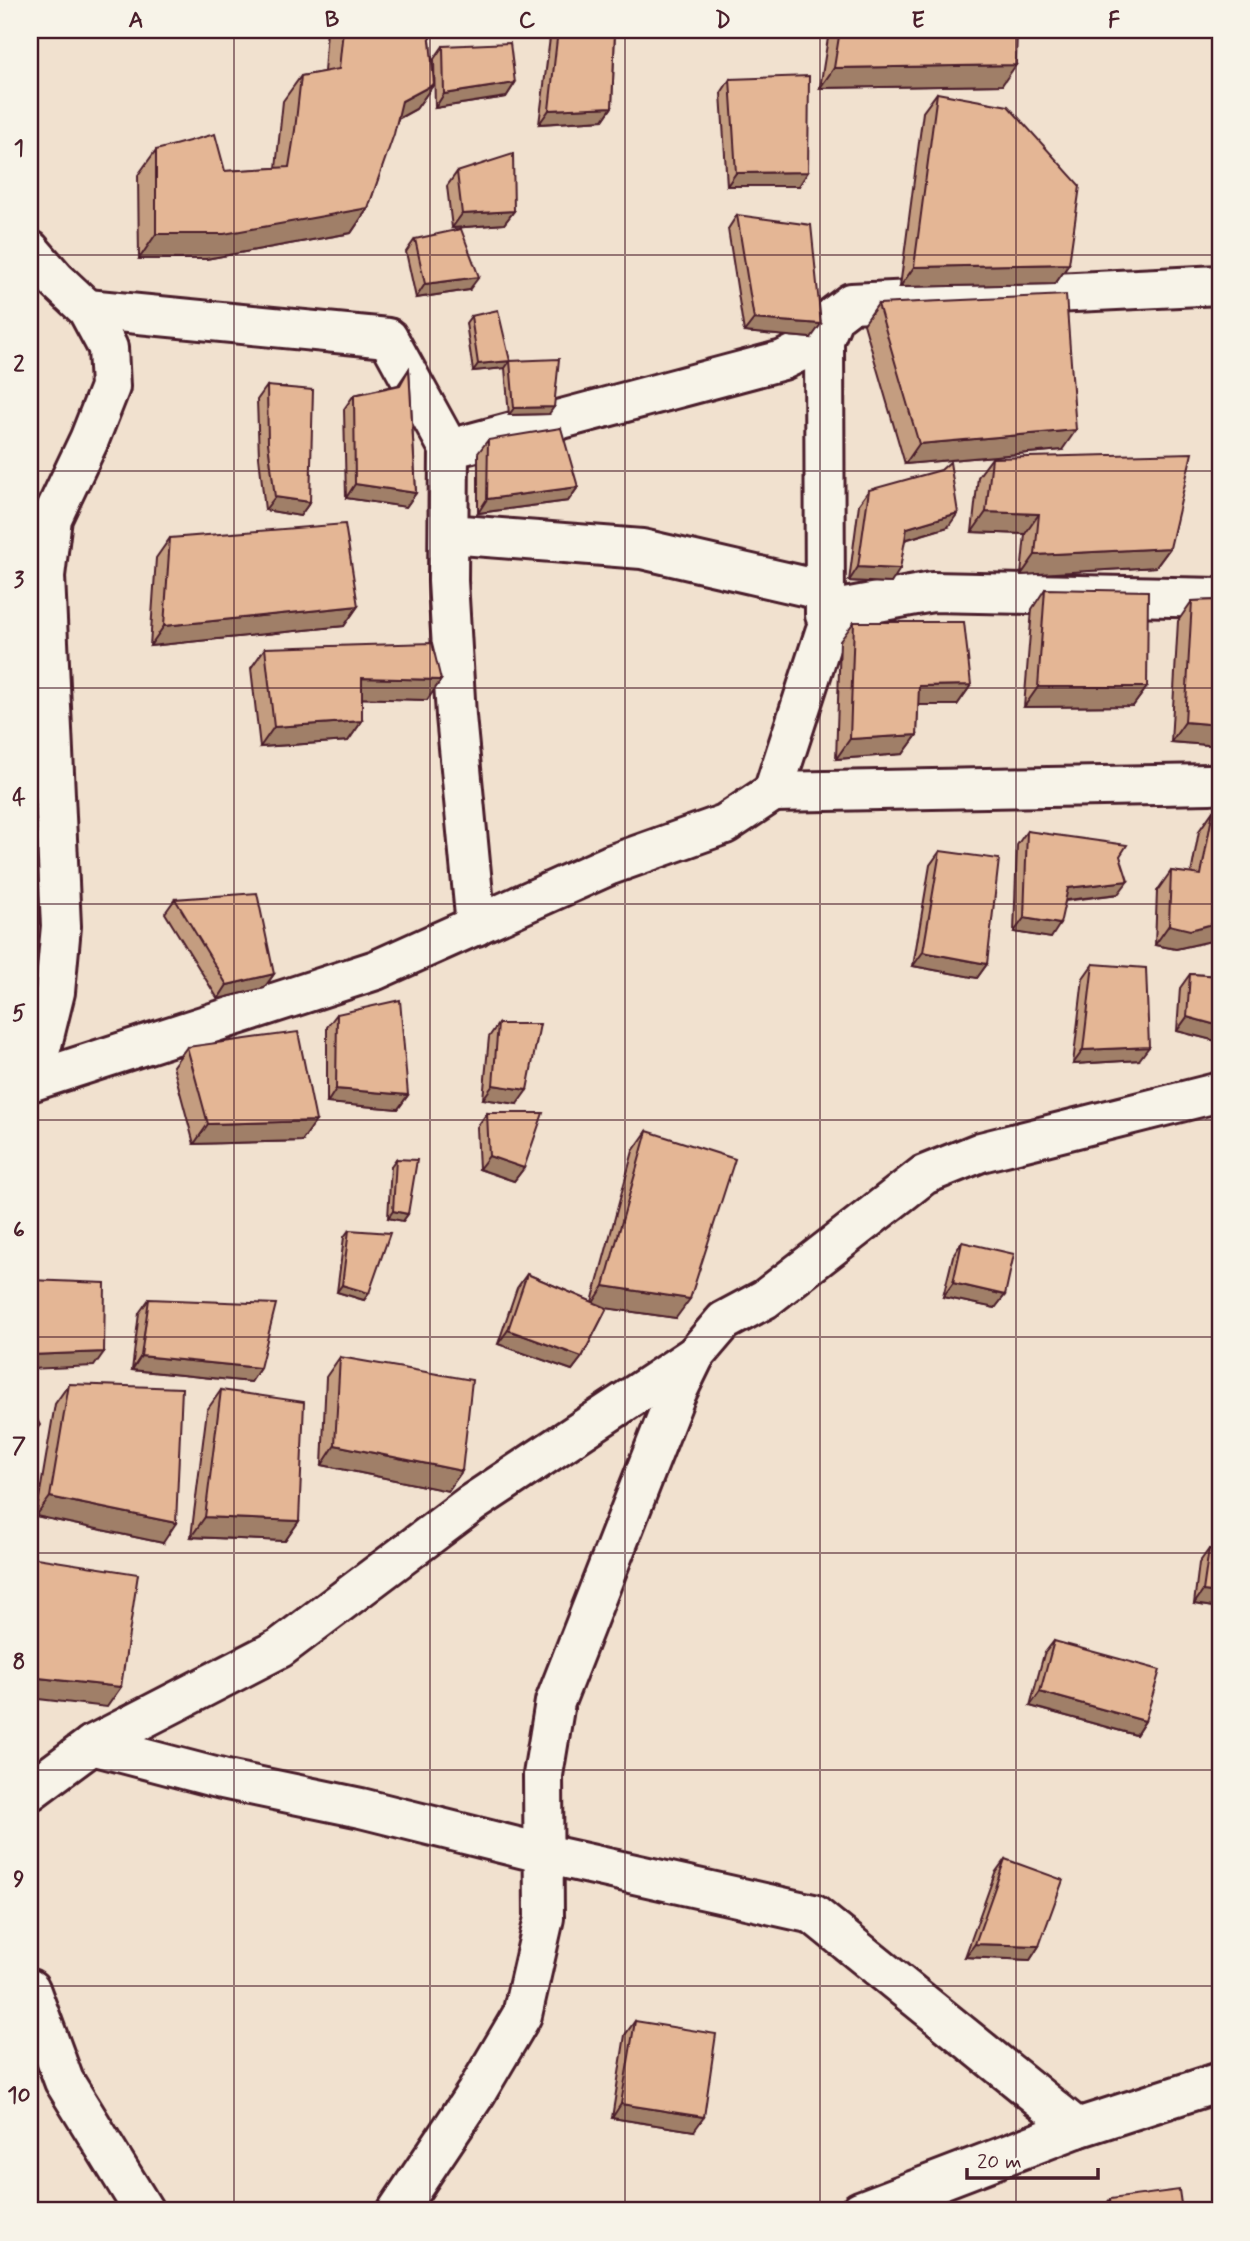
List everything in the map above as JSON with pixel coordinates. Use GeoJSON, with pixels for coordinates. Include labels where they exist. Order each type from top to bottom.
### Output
{"type":"FeatureCollection","features":[{"type":"Feature","properties":{"kind":"street"},"geometry":{"type":"LineString","coordinates":[[30,250],[56,280],[87,309],[108,348],[110,387],[89,440],[52,517],[45,576],[61,926],[55,992],[42,1045],[30,1069]]}},
{"type":"Feature","properties":{"kind":"street"},"geometry":{"type":"LineString","coordinates":[[773,792],[825,632],[824,340],[834,316],[851,303],[1220,285]]}},
{"type":"Feature","properties":{"kind":"street"},"geometry":{"type":"LineString","coordinates":[[87,309],[388,338],[449,449],[448,581],[456,716],[476,926]]}},
{"type":"Feature","properties":{"kind":"street"},"geometry":{"type":"LineString","coordinates":[[449,449],[783,360],[824,340]]}},
{"type":"Feature","properties":{"kind":"street"},"geometry":{"type":"LineString","coordinates":[[449,534],[642,549],[825,590]]}},
{"type":"Feature","properties":{"kind":"street"},"geometry":{"type":"LineString","coordinates":[[825,632],[845,608],[932,592],[1220,598]]}},
{"type":"Feature","properties":{"kind":"street"},"geometry":{"type":"LineString","coordinates":[[30,1082],[376,970],[610,865],[725,824],[773,792],[1210,784]]}},
{"type":"Feature","properties":{"kind":"street"},"geometry":{"type":"LineString","coordinates":[[397,2211],[476,2093],[522,2015],[544,1918],[543,1775],[555,1702],[676,1394],[695,1355],[724,1321],[765,1299],[924,1175],[981,1152],[1220,1092]]}},
{"type":"Feature","properties":{"kind":"street"},"geometry":{"type":"LineString","coordinates":[[30,1791],[92,1745],[280,1648],[471,1504],[695,1355]]}},
{"type":"Feature","properties":{"kind":"street"},"geometry":{"type":"LineString","coordinates":[[92,1745],[222,1779],[361,1808],[545,1854],[813,1914],[1077,2128]]}},
{"type":"Feature","properties":{"kind":"street"},"geometry":{"type":"LineString","coordinates":[[32,2003],[64,2081],[144,2211]]}},
{"type":"Feature","properties":{"kind":"street"},"geometry":{"type":"LineString","coordinates":[[860,2211],[1077,2128],[1220,2082]]}},
{"type":"Feature","properties":{"kind":"building"},"geometry":{"type":"Polygon","coordinates":[[[343,30],[429,30],[434,84],[402,101],[394,134],[368,208],[224,234],[156,234],[156,150],[215,134],[225,171],[289,167],[301,76],[339,69],[343,30]]]}},
{"type":"Feature","properties":{"kind":"building"},"geometry":{"type":"Polygon","coordinates":[[[558,30],[615,30],[612,107],[549,110],[558,30]]]}},
{"type":"Feature","properties":{"kind":"building"},"geometry":{"type":"Polygon","coordinates":[[[840,30],[1017,30],[1016,65],[834,68],[840,30]]]}},
{"type":"Feature","properties":{"kind":"building"},"geometry":{"type":"Polygon","coordinates":[[[510,43],[515,83],[444,94],[443,46],[510,43]]]}},
{"type":"Feature","properties":{"kind":"building"},"geometry":{"type":"Polygon","coordinates":[[[809,76],[808,172],[736,173],[730,79],[809,76]]]}},
{"type":"Feature","properties":{"kind":"building"},"geometry":{"type":"Polygon","coordinates":[[[937,93],[1008,106],[1080,186],[1069,264],[914,267],[937,93]]]}},
{"type":"Feature","properties":{"kind":"building"},"geometry":{"type":"Polygon","coordinates":[[[513,154],[514,211],[462,214],[457,172],[513,154]]]}},
{"type":"Feature","properties":{"kind":"building"},"geometry":{"type":"Polygon","coordinates":[[[737,215],[811,225],[821,324],[754,319],[737,215]]]}},
{"type":"Feature","properties":{"kind":"building"},"geometry":{"type":"Polygon","coordinates":[[[461,229],[479,277],[425,284],[415,239],[461,229]]]}},
{"type":"Feature","properties":{"kind":"building"},"geometry":{"type":"Polygon","coordinates":[[[1066,295],[1076,430],[919,444],[878,304],[1066,295]]]}},
{"type":"Feature","properties":{"kind":"building"},"geometry":{"type":"Polygon","coordinates":[[[498,310],[510,361],[478,364],[471,316],[498,310]]]}},
{"type":"Feature","properties":{"kind":"building"},"geometry":{"type":"Polygon","coordinates":[[[559,359],[554,407],[514,408],[510,361],[559,359]]]}},
{"type":"Feature","properties":{"kind":"building"},"geometry":{"type":"Polygon","coordinates":[[[409,369],[416,493],[355,484],[354,395],[400,385],[409,369]]]}},
{"type":"Feature","properties":{"kind":"building"},"geometry":{"type":"Polygon","coordinates":[[[267,386],[313,390],[310,502],[275,497],[268,443],[267,386]]]}},
{"type":"Feature","properties":{"kind":"building"},"geometry":{"type":"Polygon","coordinates":[[[561,428],[578,487],[487,499],[488,440],[561,428]]]}},
{"type":"Feature","properties":{"kind":"building"},"geometry":{"type":"Polygon","coordinates":[[[1192,453],[1170,548],[1035,555],[1039,514],[986,512],[992,458],[1192,453]]]}},
{"type":"Feature","properties":{"kind":"building"},"geometry":{"type":"Polygon","coordinates":[[[950,462],[958,513],[907,528],[900,569],[858,567],[869,490],[941,470],[950,462]]]}},
{"type":"Feature","properties":{"kind":"building"},"geometry":{"type":"Polygon","coordinates":[[[345,524],[358,606],[164,626],[170,538],[345,524]]]}},
{"type":"Feature","properties":{"kind":"building"},"geometry":{"type":"Polygon","coordinates":[[[1045,589],[1148,591],[1147,687],[1038,687],[1045,589]]]}},
{"type":"Feature","properties":{"kind":"building"},"geometry":{"type":"Polygon","coordinates":[[[1220,600],[1220,725],[1185,722],[1192,601],[1220,600]]]}},
{"type":"Feature","properties":{"kind":"building"},"geometry":{"type":"Polygon","coordinates":[[[854,622],[964,622],[971,685],[919,686],[917,735],[850,739],[854,622]]]}},
{"type":"Feature","properties":{"kind":"building"},"geometry":{"type":"Polygon","coordinates":[[[432,643],[441,680],[362,678],[362,721],[274,727],[265,648],[432,643]]]}},
{"type":"Feature","properties":{"kind":"building"},"geometry":{"type":"Polygon","coordinates":[[[1213,811],[1220,813],[1220,922],[1190,930],[1169,925],[1171,871],[1201,875],[1213,811]]]}},
{"type":"Feature","properties":{"kind":"building"},"geometry":{"type":"Polygon","coordinates":[[[1027,831],[1127,845],[1120,856],[1128,881],[1068,888],[1060,924],[1024,918],[1027,831]]]}},
{"type":"Feature","properties":{"kind":"building"},"geometry":{"type":"Polygon","coordinates":[[[940,851],[999,859],[987,964],[923,952],[940,851]]]}},
{"type":"Feature","properties":{"kind":"building"},"geometry":{"type":"Polygon","coordinates":[[[257,893],[274,974],[227,985],[175,899],[257,893]]]}},
{"type":"Feature","properties":{"kind":"building"},"geometry":{"type":"Polygon","coordinates":[[[1093,964],[1146,968],[1149,1047],[1083,1050],[1093,964]]]}},
{"type":"Feature","properties":{"kind":"building"},"geometry":{"type":"Polygon","coordinates":[[[1190,974],[1220,976],[1220,1026],[1187,1017],[1190,974]]]}},
{"type":"Feature","properties":{"kind":"building"},"geometry":{"type":"Polygon","coordinates":[[[400,1000],[408,1095],[336,1089],[337,1014],[400,1000]]]}},
{"type":"Feature","properties":{"kind":"building"},"geometry":{"type":"Polygon","coordinates":[[[498,1024],[540,1024],[527,1090],[493,1085],[498,1024]]]}},
{"type":"Feature","properties":{"kind":"building"},"geometry":{"type":"Polygon","coordinates":[[[298,1032],[316,1121],[208,1124],[187,1047],[298,1032]]]}},
{"type":"Feature","properties":{"kind":"building"},"geometry":{"type":"Polygon","coordinates":[[[487,1113],[543,1113],[524,1168],[489,1156],[487,1113]]]}},
{"type":"Feature","properties":{"kind":"building"},"geometry":{"type":"Polygon","coordinates":[[[647,1131],[735,1159],[690,1299],[604,1286],[647,1131]]]}},
{"type":"Feature","properties":{"kind":"building"},"geometry":{"type":"Polygon","coordinates":[[[396,1159],[417,1160],[408,1214],[393,1211],[396,1159]]]}},
{"type":"Feature","properties":{"kind":"building"},"geometry":{"type":"Polygon","coordinates":[[[349,1230],[390,1233],[369,1293],[342,1285],[349,1230]]]}},
{"type":"Feature","properties":{"kind":"building"},"geometry":{"type":"Polygon","coordinates":[[[962,1242],[1014,1254],[1005,1295],[953,1283],[962,1242]]]}},
{"type":"Feature","properties":{"kind":"building"},"geometry":{"type":"Polygon","coordinates":[[[527,1274],[607,1308],[582,1357],[508,1330],[527,1274]]]}},
{"type":"Feature","properties":{"kind":"building"},"geometry":{"type":"Polygon","coordinates":[[[30,1280],[105,1283],[104,1352],[30,1355],[30,1280]]]}},
{"type":"Feature","properties":{"kind":"building"},"geometry":{"type":"Polygon","coordinates":[[[149,1299],[276,1304],[260,1368],[141,1356],[149,1299]]]}},
{"type":"Feature","properties":{"kind":"building"},"geometry":{"type":"Polygon","coordinates":[[[340,1357],[472,1380],[462,1471],[335,1445],[340,1357]]]}},
{"type":"Feature","properties":{"kind":"building"},"geometry":{"type":"Polygon","coordinates":[[[69,1384],[182,1388],[176,1523],[50,1497],[69,1384]]]}},
{"type":"Feature","properties":{"kind":"building"},"geometry":{"type":"Polygon","coordinates":[[[221,1390],[304,1402],[299,1521],[205,1517],[221,1390]]]}},
{"type":"Feature","properties":{"kind":"building"},"geometry":{"type":"Polygon","coordinates":[[[30,1406],[40,1425],[30,1437],[30,1406]]]}},
{"type":"Feature","properties":{"kind":"building"},"geometry":{"type":"Polygon","coordinates":[[[1209,1549],[1220,1551],[1220,1593],[1203,1591],[1209,1549]]]}},
{"type":"Feature","properties":{"kind":"building"},"geometry":{"type":"Polygon","coordinates":[[[30,1557],[138,1574],[121,1687],[30,1677],[30,1557]]]}},
{"type":"Feature","properties":{"kind":"building"},"geometry":{"type":"Polygon","coordinates":[[[1054,1641],[1160,1670],[1145,1721],[1040,1692],[1054,1641]]]}},
{"type":"Feature","properties":{"kind":"building"},"geometry":{"type":"Polygon","coordinates":[[[1005,1859],[1063,1880],[1039,1946],[975,1944],[1005,1859]]]}},
{"type":"Feature","properties":{"kind":"building"},"geometry":{"type":"Polygon","coordinates":[[[635,2021],[716,2034],[704,2117],[621,2104],[635,2021]]]}},
{"type":"Feature","properties":{"kind":"building"},"geometry":{"type":"Polygon","coordinates":[[[1179,2190],[1182,2211],[1111,2211],[1110,2199],[1179,2190]]]}}]}
